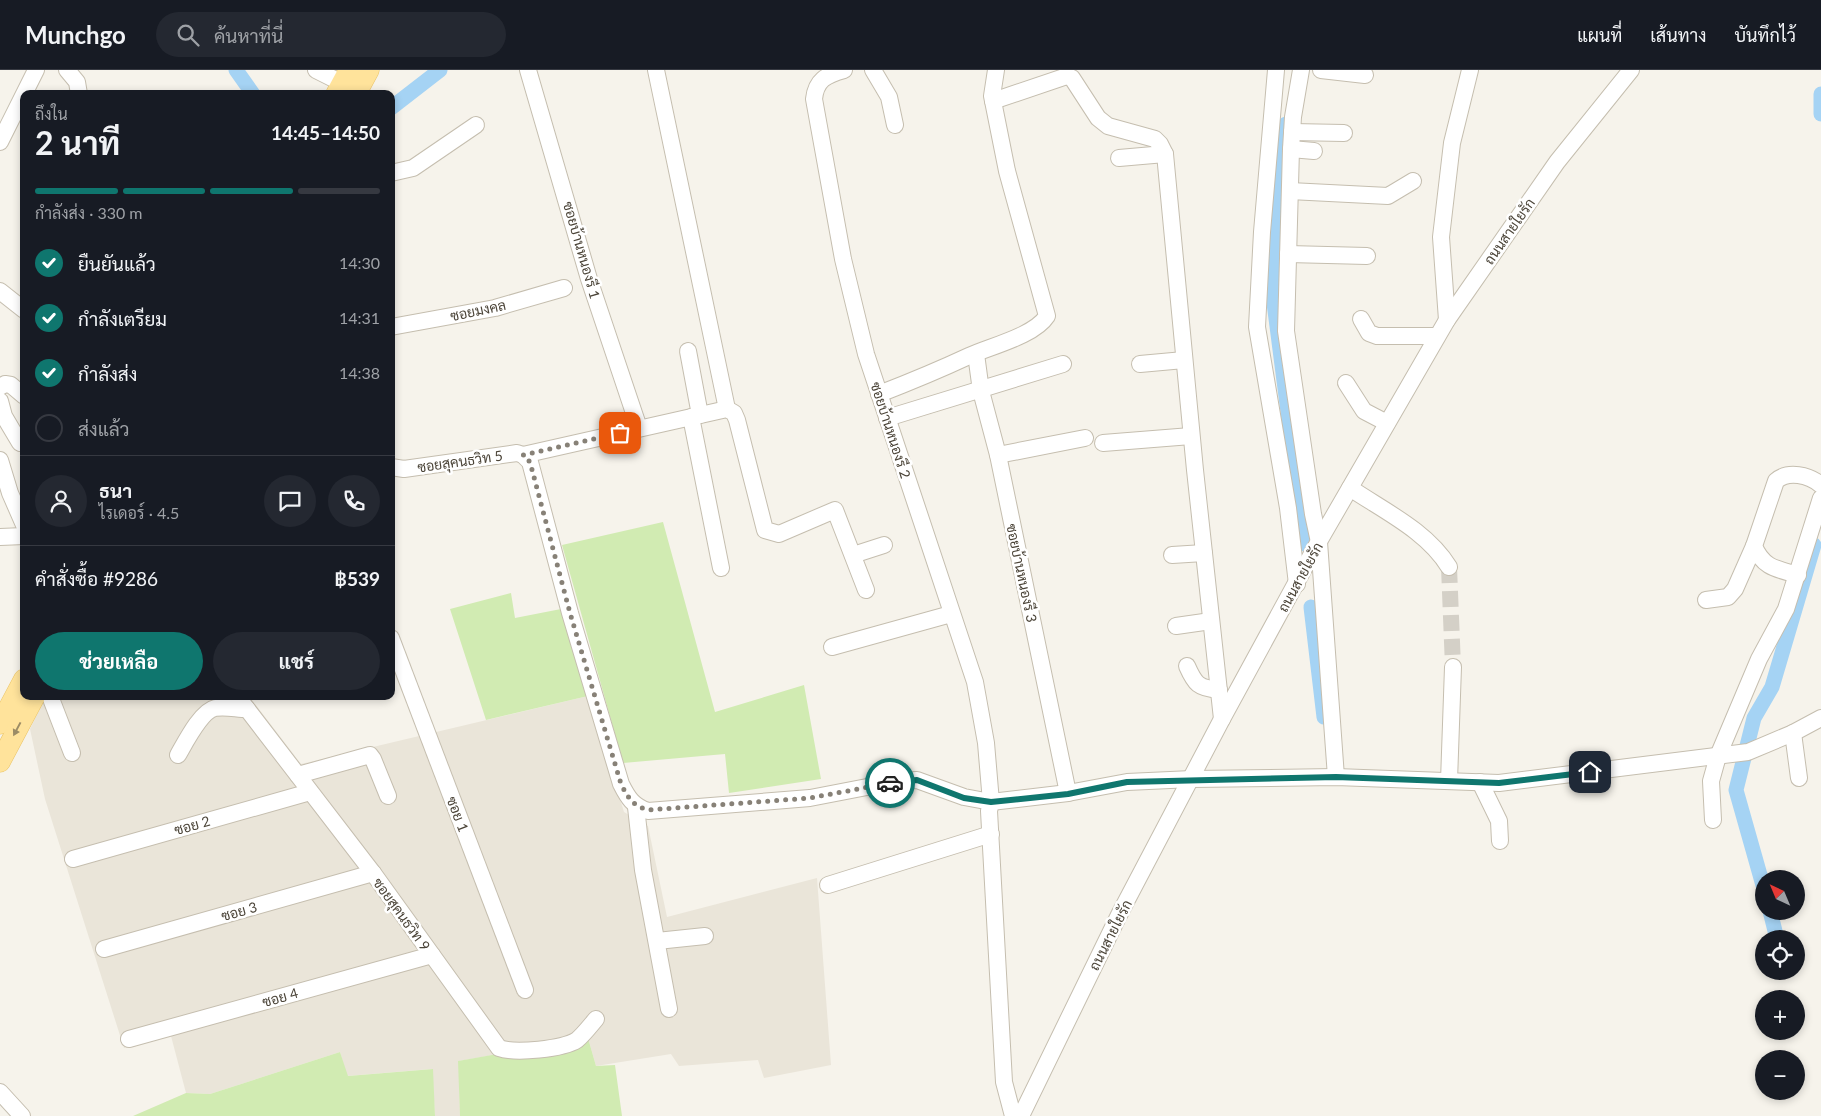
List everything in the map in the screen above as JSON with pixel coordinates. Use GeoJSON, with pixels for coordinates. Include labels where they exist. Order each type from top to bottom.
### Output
{"type":"FeatureCollection","features":[{"type":"Feature","properties":{"kind":"main road"},"geometry":{"type":"LineString","coordinates":[[346,85],[369,70]]}},
{"type":"Feature","properties":{"kind":"main road"},"geometry":{"type":"LineString","coordinates":[[0,724],[5,701],[20,684]]}},
{"type":"Feature","properties":{"kind":"main road"},"geometry":{"type":"LineString","coordinates":[[0,762],[33,700]]}},
{"type":"Feature","properties":{"kind":"street"},"geometry":{"type":"LineString","coordinates":[[26,90],[36,70]]}},
{"type":"Feature","properties":{"kind":"street"},"geometry":{"type":"LineString","coordinates":[[67,70],[77,82],[78,90]]}},
{"type":"Feature","properties":{"kind":"street"},"geometry":{"type":"LineString","coordinates":[[316,70],[346,85]]}},
{"type":"Feature","properties":{"kind":"street","name":"ซอยบ้านหนองรี 1"},"geometry":{"type":"LineString","coordinates":[[528,70],[589,279],[639,428]]}},
{"type":"Feature","properties":{"kind":"street"},"geometry":{"type":"LineString","coordinates":[[656,70],[727,409]]}},
{"type":"Feature","properties":{"kind":"street","name":"ซอยบ้านหนองรี 2"},"geometry":{"type":"LineString","coordinates":[[844,70],[829,74],[819,81],[815,88],[814,99],[843,259],[866,354],[975,682],[983,714],[991,802],[1004,1082],[1013,1116]]}},
{"type":"Feature","properties":{"kind":"street"},"geometry":{"type":"LineString","coordinates":[[873,70],[889,97],[895,125]]}},
{"type":"Feature","properties":{"kind":"street"},"geometry":{"type":"LineString","coordinates":[[879,394],[939,371],[1037,326],[1047,316],[1007,171],[993,101],[992,85],[996,70]]}},
{"type":"Feature","properties":{"kind":"street"},"geometry":{"type":"LineString","coordinates":[[1276,70],[1262,232],[1258,327],[1288,508],[1297,584]]}},
{"type":"Feature","properties":{"kind":"street"},"geometry":{"type":"LineString","coordinates":[[1300,70],[1291,149],[1286,331],[1312,514],[1319,542],[1336,777]]}},
{"type":"Feature","properties":{"kind":"street"},"geometry":{"type":"LineString","coordinates":[[1321,70],[1365,75]]}},
{"type":"Feature","properties":{"kind":"street"},"geometry":{"type":"LineString","coordinates":[[1447,320],[1441,237],[1452,143],[1470,70]]}},
{"type":"Feature","properties":{"kind":"street","name":"ถนนสายใยรัก"},"geometry":{"type":"LineString","coordinates":[[1021,1116],[1119,915],[1222,720],[1319,542],[1437,336],[1557,162],[1631,70]]}},
{"type":"Feature","properties":{"kind":"street"},"geometry":{"type":"LineString","coordinates":[[993,101],[1068,76],[1072,78],[1098,118],[1117,131],[1155,139],[1165,154],[1184,360],[1222,720]]}},
{"type":"Feature","properties":{"kind":"street"},"geometry":{"type":"LineString","coordinates":[[0,142],[20,102]]}},
{"type":"Feature","properties":{"kind":"street"},"geometry":{"type":"LineString","coordinates":[[395,172],[413,168],[476,125]]}},
{"type":"Feature","properties":{"kind":"street"},"geometry":{"type":"LineString","coordinates":[[1292,132],[1344,133]]}},
{"type":"Feature","properties":{"kind":"street"},"geometry":{"type":"LineString","coordinates":[[1291,149],[1314,151]]}},
{"type":"Feature","properties":{"kind":"street"},"geometry":{"type":"LineString","coordinates":[[1119,158],[1165,154]]}},
{"type":"Feature","properties":{"kind":"street"},"geometry":{"type":"LineString","coordinates":[[1290,191],[1388,196],[1413,181]]}},
{"type":"Feature","properties":{"kind":"street"},"geometry":{"type":"LineString","coordinates":[[1288,254],[1367,256]]}},
{"type":"Feature","properties":{"kind":"street","name":"ซอยมงคล"},"geometry":{"type":"LineString","coordinates":[[395,326],[495,308],[564,288]]}},
{"type":"Feature","properties":{"kind":"street"},"geometry":{"type":"LineString","coordinates":[[0,291],[20,307]]}},
{"type":"Feature","properties":{"kind":"street"},"geometry":{"type":"LineString","coordinates":[[1361,319],[1369,333],[1377,336],[1437,336]]}},
{"type":"Feature","properties":{"kind":"street"},"geometry":{"type":"LineString","coordinates":[[688,351],[696,416],[721,568]]}},
{"type":"Feature","properties":{"kind":"street","name":"ซอยบ้านหนองรี 3"},"geometry":{"type":"LineString","coordinates":[[976,354],[981,391],[998,456],[1068,794]]}},
{"type":"Feature","properties":{"kind":"street"},"geometry":{"type":"LineString","coordinates":[[1140,364],[1184,360]]}},
{"type":"Feature","properties":{"kind":"street"},"geometry":{"type":"LineString","coordinates":[[887,418],[981,391],[1063,364]]}},
{"type":"Feature","properties":{"kind":"street"},"geometry":{"type":"LineString","coordinates":[[1346,383],[1358,405],[1364,411],[1387,423]]}},
{"type":"Feature","properties":{"kind":"street"},"geometry":{"type":"LineString","coordinates":[[0,387],[5,384],[11,385],[20,393]]}},
{"type":"Feature","properties":{"kind":"street"},"geometry":{"type":"LineString","coordinates":[[0,401],[4,416],[20,438]]}},
{"type":"Feature","properties":{"kind":"street"},"geometry":{"type":"LineString","coordinates":[[523,455],[727,409],[734,413],[737,420],[765,530],[779,534],[835,510],[866,590]]}},
{"type":"Feature","properties":{"kind":"street"},"geometry":{"type":"LineString","coordinates":[[1103,442],[1192,436]]}},
{"type":"Feature","properties":{"kind":"street"},"geometry":{"type":"LineString","coordinates":[[998,456],[1085,438]]}},
{"type":"Feature","properties":{"kind":"street"},"geometry":{"type":"LineString","coordinates":[[20,443],[1,462],[20,514]]}},
{"type":"Feature","properties":{"kind":"street","name":"ซอยสุคนธวิท 5"},"geometry":{"type":"LineString","coordinates":[[395,468],[404,469],[518,453],[530,462],[570,613],[621,784],[628,798],[636,807]]}},
{"type":"Feature","properties":{"kind":"street"},"geometry":{"type":"LineString","coordinates":[[1706,600],[1728,597],[1735,589],[1754,546],[1776,481],[1783,475],[1791,473],[1821,485]]}},
{"type":"Feature","properties":{"kind":"street"},"geometry":{"type":"LineString","coordinates":[[1350,488],[1434,547],[1449,567]]}},
{"type":"Feature","properties":{"kind":"street"},"geometry":{"type":"LineString","coordinates":[[1713,820],[1711,781],[1718,756],[1759,659],[1786,610],[1821,498]]}},
{"type":"Feature","properties":{"kind":"street"},"geometry":{"type":"LineString","coordinates":[[0,537],[20,536]]}},
{"type":"Feature","properties":{"kind":"street"},"geometry":{"type":"LineString","coordinates":[[853,556],[884,545]]}},
{"type":"Feature","properties":{"kind":"street"},"geometry":{"type":"LineString","coordinates":[[1754,546],[1759,559],[1771,567],[1798,574]]}},
{"type":"Feature","properties":{"kind":"street"},"geometry":{"type":"LineString","coordinates":[[1172,555],[1204,553]]}},
{"type":"Feature","properties":{"kind":"street"},"geometry":{"type":"LineString","coordinates":[[832,647],[952,614]]}},
{"type":"Feature","properties":{"kind":"street"},"geometry":{"type":"LineString","coordinates":[[1176,626],[1211,621]]}},
{"type":"Feature","properties":{"kind":"street","name":"ซอย 1"},"geometry":{"type":"LineString","coordinates":[[395,649],[525,990]]}},
{"type":"Feature","properties":{"kind":"street"},"geometry":{"type":"LineString","coordinates":[[1187,666],[1194,680],[1201,687],[1219,690]]}},
{"type":"Feature","properties":{"kind":"street"},"geometry":{"type":"LineString","coordinates":[[1449,781],[1454,666]]}},
{"type":"Feature","properties":{"kind":"street"},"geometry":{"type":"LineString","coordinates":[[52,700],[72,754]]}},
{"type":"Feature","properties":{"kind":"street","name":"ซอยสุคนธวิท 9"},"geometry":{"type":"LineString","coordinates":[[240,700],[373,873],[499,1048],[508,1052],[568,1044],[578,1039],[596,1019]]}},
{"type":"Feature","properties":{"kind":"street"},"geometry":{"type":"LineString","coordinates":[[178,755],[201,718],[208,711],[214,708],[247,709]]}},
{"type":"Feature","properties":{"kind":"street"},"geometry":{"type":"LineString","coordinates":[[669,1009],[640,853],[636,807],[648,810],[784,801],[898,781],[917,780],[964,798],[991,802],[1068,794],[1127,782],[1192,779],[1336,777],[1499,783],[1742,753],[1792,733],[1821,718]]}},
{"type":"Feature","properties":{"kind":"street"},"geometry":{"type":"LineString","coordinates":[[1792,733],[1799,778]]}},
{"type":"Feature","properties":{"kind":"street"},"geometry":{"type":"LineString","coordinates":[[298,775],[370,756],[373,759],[388,796]]}},
{"type":"Feature","properties":{"kind":"street"},"geometry":{"type":"LineString","coordinates":[[1480,782],[1499,821],[1500,841]]}},
{"type":"Feature","properties":{"kind":"street","name":"ซอย 2"},"geometry":{"type":"LineString","coordinates":[[73,859],[310,792]]}},
{"type":"Feature","properties":{"kind":"street"},"geometry":{"type":"LineString","coordinates":[[828,885],[991,834]]}},
{"type":"Feature","properties":{"kind":"street","name":"ซอย 3"},"geometry":{"type":"LineString","coordinates":[[104,949],[373,873]]}},
{"type":"Feature","properties":{"kind":"street"},"geometry":{"type":"LineString","coordinates":[[657,941],[705,936]]}},
{"type":"Feature","properties":{"kind":"street","name":"ซอย 4"},"geometry":{"type":"LineString","coordinates":[[129,1039],[432,955]]}},
{"type":"Feature","properties":{"kind":"street"},"geometry":{"type":"LineString","coordinates":[[0,1092],[22,1116]]}},
{"type":"Feature","properties":{"kind":"shaded area"},"geometry":{"type":"Polygon","coordinates":[[[588,696],[624,812],[648,826],[667,917],[817,878],[831,1065],[764,1078],[758,1060],[679,1066],[671,1054],[596,1066],[588,1038],[459,1061],[460,1116],[435,1116],[432,1069],[347,1076],[340,1052],[210,1094],[186,1093],[171,1036],[124,1048],[45,799],[30,729],[44,700],[252,700],[301,764],[588,696]]]}},
{"type":"Feature","properties":{"kind":"green space"},"geometry":{"type":"Polygon","coordinates":[[[663,522],[715,712],[804,685],[821,779],[729,793],[725,754],[623,763],[562,545],[663,522]]]}},
{"type":"Feature","properties":{"kind":"green space"},"geometry":{"type":"Polygon","coordinates":[[[511,593],[515,618],[561,609],[588,696],[486,720],[450,609],[511,593]]]}},
{"type":"Feature","properties":{"kind":"green space"},"geometry":{"type":"Polygon","coordinates":[[[588,1038],[596,1066],[615,1065],[622,1116],[460,1116],[458,1061],[588,1038]]]}},
{"type":"Feature","properties":{"kind":"green space"},"geometry":{"type":"Polygon","coordinates":[[[340,1052],[348,1076],[433,1069],[435,1116],[133,1116],[186,1093],[210,1094],[340,1052]]]}},
{"type":"Feature","properties":{"kind":"waterway"},"geometry":{"type":"LineString","coordinates":[[236,70],[250,90]]}},
{"type":"Feature","properties":{"kind":"waterway"},"geometry":{"type":"LineString","coordinates":[[395,105],[440,70]]}},
{"type":"Feature","properties":{"kind":"waterway"},"geometry":{"type":"LineString","coordinates":[[1821,94],[1821,114]]}},
{"type":"Feature","properties":{"kind":"waterway"},"geometry":{"type":"LineString","coordinates":[[1286,124],[1275,218],[1274,303],[1305,544]]}},
{"type":"Feature","properties":{"kind":"waterway"},"geometry":{"type":"LineString","coordinates":[[1759,870],[1736,790],[1754,718],[1772,687],[1814,545]]}},
{"type":"Feature","properties":{"kind":"waterway"},"geometry":{"type":"LineString","coordinates":[[1311,607],[1324,717]]}},
{"type":"Feature","properties":{"kind":"waterway"},"geometry":{"type":"LineString","coordinates":[[1772,920],[1775,930]]}},
{"type":"Feature","properties":{"kind":"tunnel"},"geometry":{"type":"LineString","coordinates":[[1449,567],[1453,667]]}},
{"type":"Feature","properties":{"kind":"way so far"},"geometry":{"type":"LineString","coordinates":[[620,433],[523,455],[530,462],[570,613],[621,784],[628,798],[636,807],[648,810],[784,801],[890,783]]}},
{"type":"Feature","properties":{"kind":"route"},"geometry":{"type":"LineString","coordinates":[[890,783],[917,780],[964,798],[991,802],[1068,794],[1127,782],[1336,777],[1499,783],[1590,772]]}}]}
